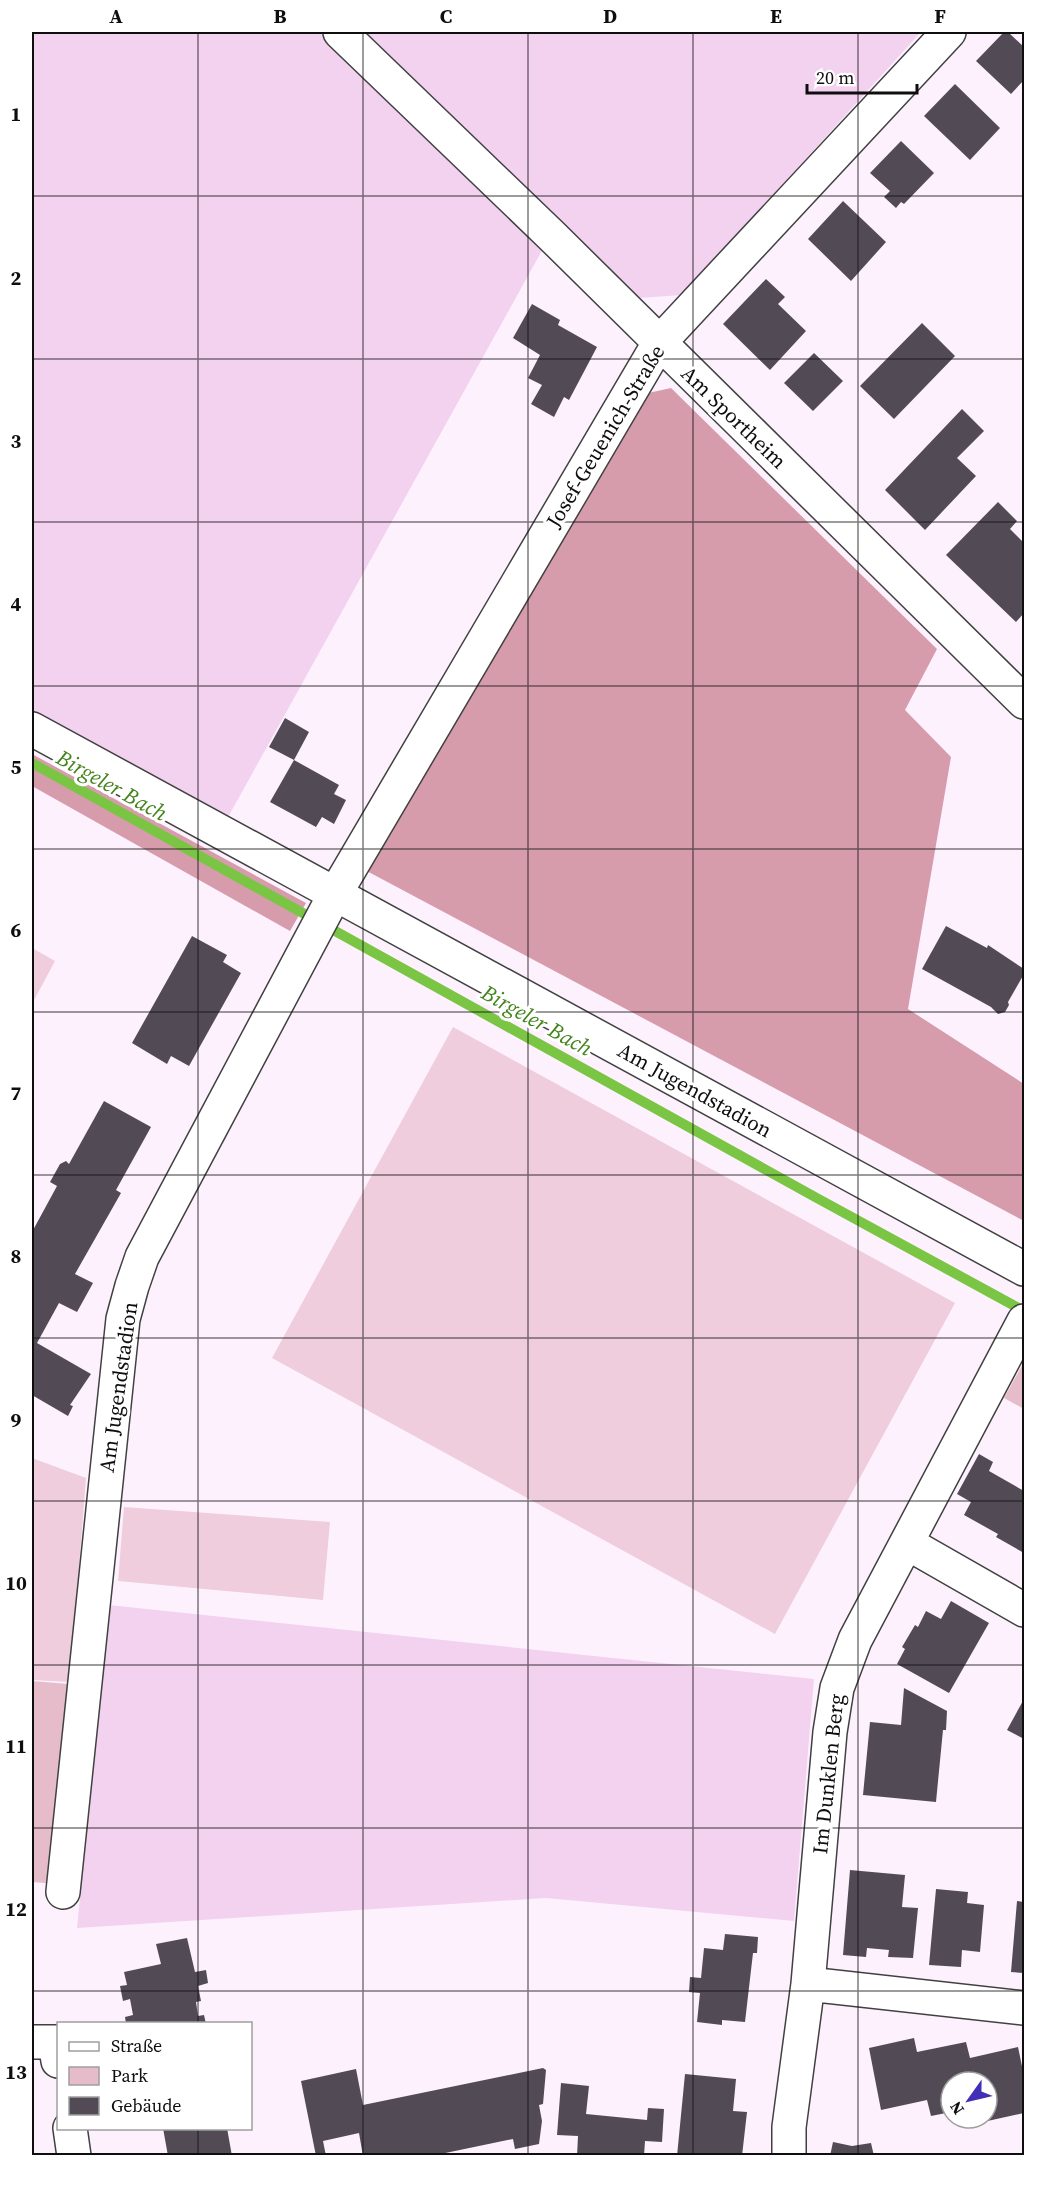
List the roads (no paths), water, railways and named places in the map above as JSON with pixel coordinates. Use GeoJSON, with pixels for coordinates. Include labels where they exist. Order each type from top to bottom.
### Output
{"type":"FeatureCollection","features":[{"type":"Feature","properties":{"kind":"street","name":"Am Sportheim"},"geometry":{"type":"LineString","coordinates":[[340,32],[553,237],[1024,702]]}},
{"type":"Feature","properties":{"kind":"street","name":"Josef-Geuenich-Straße"},"geometry":{"type":"LineString","coordinates":[[324,914],[659,343],[949,32]]}},
{"type":"Feature","properties":{"kind":"street","name":"Am Jugendstadion"},"geometry":{"type":"LineString","coordinates":[[32,729],[324,914],[1024,1269]]}},
{"type":"Feature","properties":{"kind":"street","name":"Am Jugendstadion"},"geometry":{"type":"LineString","coordinates":[[63,1892],[123,1319],[132,1286],[147,1247],[324,914]]}},
{"type":"Feature","properties":{"kind":"street","name":"Im Dunklen Berg"},"geometry":{"type":"LineString","coordinates":[[789,2156],[789,2127],[808,1984],[830,1732],[837,1688],[855,1640],[1023,1323]]}},
{"type":"Feature","properties":{"kind":"street"},"geometry":{"type":"LineString","coordinates":[[907,1543],[1024,1610]]}},
{"type":"Feature","properties":{"kind":"street"},"geometry":{"type":"LineString","coordinates":[[808,1984],[1024,2008]]}},
{"type":"Feature","properties":{"kind":"street"},"geometry":{"type":"LineString","coordinates":[[32,2042],[56,2042],[57,2052]]}},
{"type":"Feature","properties":{"kind":"street"},"geometry":{"type":"LineString","coordinates":[[70,2130],[74,2156]]}},
{"type":"Feature","properties":{"kind":"waterway","name":"Birgeler Bach"},"geometry":{"type":"LineString","coordinates":[[32,763],[1024,1311]]}}]}
